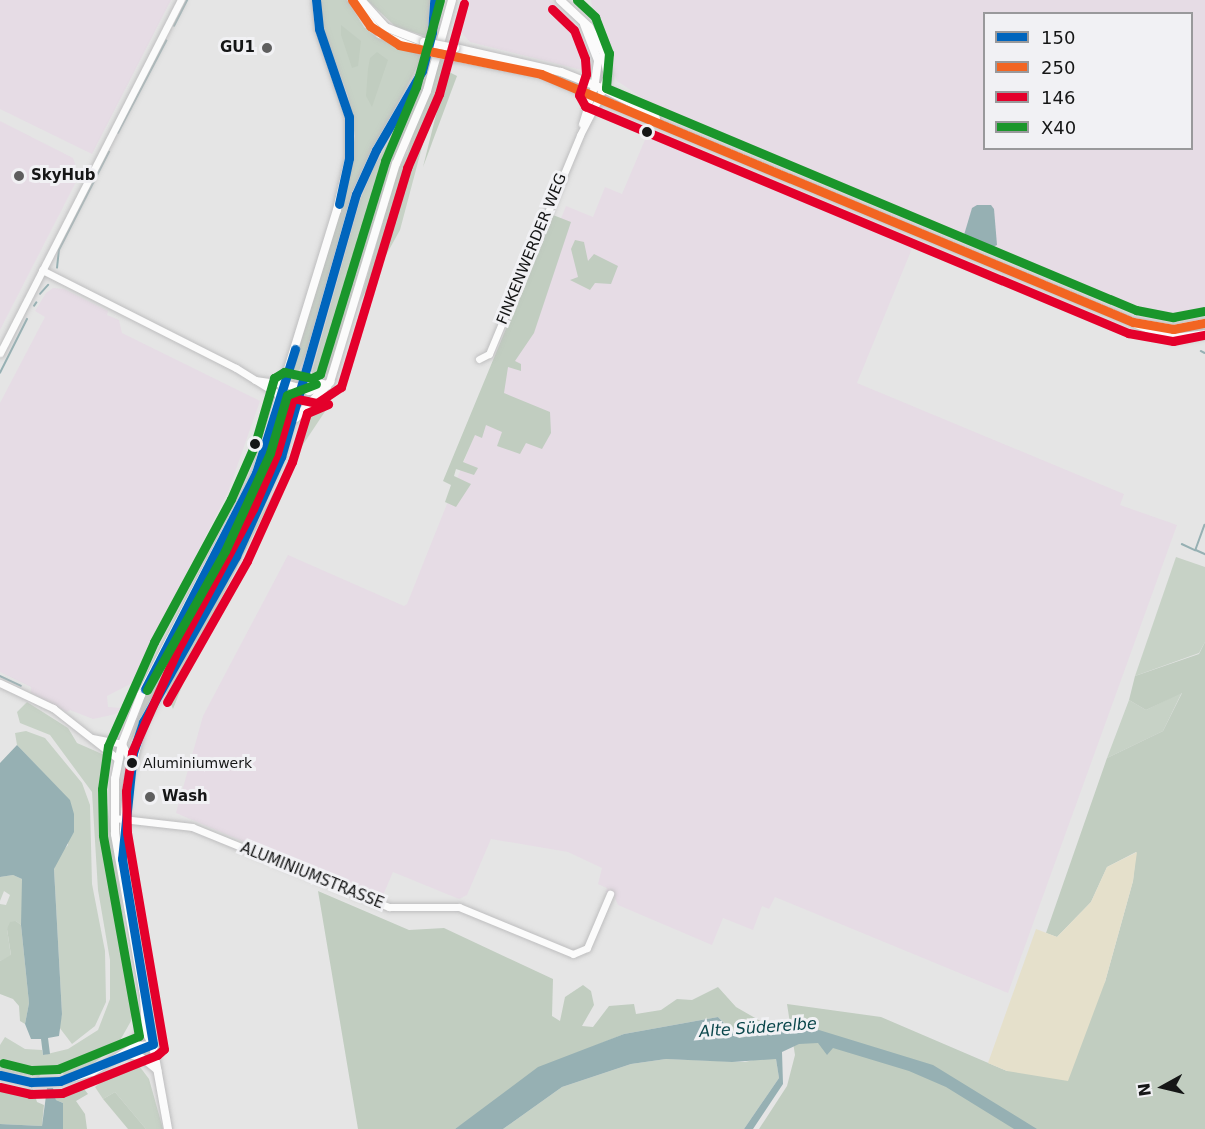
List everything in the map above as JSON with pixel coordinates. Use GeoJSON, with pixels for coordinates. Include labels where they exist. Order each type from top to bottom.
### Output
{"type":"FeatureCollection","features":[{"type":"Feature","properties":{"kind":"main road"},"geometry":{"type":"LineString","coordinates":[[168,1129],[114,818],[118,759],[122,744],[155,667],[242,504],[285,384],[337,210],[351,144],[347,104],[322,39],[316,0]]}},
{"type":"Feature","properties":{"kind":"main road"},"geometry":{"type":"LineString","coordinates":[[352,0],[380,34],[535,72],[597,92],[780,171],[820,193],[1165,337],[1205,334]]}},
{"type":"Feature","properties":{"kind":"main road"},"geometry":{"type":"LineString","coordinates":[[362,0],[383,26],[424,46]]}},
{"type":"Feature","properties":{"kind":"main road"},"geometry":{"type":"LineString","coordinates":[[122,859],[131,762],[143,722],[251,526],[291,424],[356,194],[428,56],[434,0]]}},
{"type":"Feature","properties":{"kind":"main road"},"geometry":{"type":"LineString","coordinates":[[291,424],[329,385],[396,164],[427,91],[452,0]]}},
{"type":"Feature","properties":{"kind":"main road"},"geometry":{"type":"LineString","coordinates":[[560,0],[584,23],[603,51],[608,76],[597,92]]}},
{"type":"Feature","properties":{"kind":"main road"},"geometry":{"type":"LineString","coordinates":[[1133,322],[1173,329],[1205,323]]}},
{"type":"Feature","properties":{"kind":"main road"},"geometry":{"type":"LineString","coordinates":[[306,369],[311,381],[329,385]]}},
{"type":"Feature","properties":{"kind":"main road"},"geometry":{"type":"LineString","coordinates":[[285,384],[314,391],[329,385]]}},
{"type":"Feature","properties":{"kind":"main road"},"geometry":{"type":"LineString","coordinates":[[281,396],[298,401],[311,401]]}},
{"type":"Feature","properties":{"kind":"main road"},"geometry":{"type":"LineString","coordinates":[[144,994],[144,1019],[153,1044]]}},
{"type":"Feature","properties":{"kind":"street"},"geometry":{"type":"LineString","coordinates":[[0,353],[180,0]]}},
{"type":"Feature","properties":{"kind":"street","name":"FINKENWERDER WEG"},"geometry":{"type":"LineString","coordinates":[[479,359],[489,354],[597,92]]}},
{"type":"Feature","properties":{"kind":"street"},"geometry":{"type":"LineString","coordinates":[[42,270],[255,380],[281,396]]}},
{"type":"Feature","properties":{"kind":"street"},"geometry":{"type":"LineString","coordinates":[[255,380],[285,384]]}},
{"type":"Feature","properties":{"kind":"street"},"geometry":{"type":"LineString","coordinates":[[0,683],[53,708],[118,759]]}},
{"type":"Feature","properties":{"kind":"street"},"geometry":{"type":"LineString","coordinates":[[92,738],[122,744],[131,762]]}},
{"type":"Feature","properties":{"kind":"street","name":"ALUMINIUMSTRASSE"},"geometry":{"type":"LineString","coordinates":[[114,818],[192,827],[395,909],[459,907],[573,954],[587,948],[610,894]]}},
{"type":"Feature","properties":{"kind":"street"},"geometry":{"type":"LineString","coordinates":[[125,1054],[132,1046],[144,1019]]}},
{"type":"Feature","properties":{"kind":"street"},"geometry":{"type":"LineString","coordinates":[[132,1046],[153,1044]]}},
{"type":"Feature","properties":{"kind":"street"},"geometry":{"type":"LineString","coordinates":[[0,1076],[39,1082],[79,1076],[125,1054],[153,1044]]}},
{"type":"Feature","properties":{"kind":"street"},"geometry":{"type":"LineString","coordinates":[[125,1054],[141,1057],[157,1070]]}},
{"type":"Feature","properties":{"kind":"shaded area"},"geometry":{"type":"Polygon","coordinates":[[[0,0],[171,0],[92,154],[0,109],[0,0]]]}},
{"type":"Feature","properties":{"kind":"shaded area"},"geometry":{"type":"Polygon","coordinates":[[[320,0],[347,0],[364,27],[377,38],[423,56],[364,166],[309,347],[294,382],[290,378],[346,191],[355,136],[348,96],[321,23],[320,0]]]}},
{"type":"Feature","properties":{"kind":"shaded area"},"geometry":{"type":"Polygon","coordinates":[[[367,0],[431,0],[429,37],[396,27],[367,0]]]}},
{"type":"Feature","properties":{"kind":"shaded area"},"geometry":{"type":"Polygon","coordinates":[[[463,0],[550,0],[578,27],[592,66],[586,71],[470,42],[462,33],[463,0]]]}},
{"type":"Feature","properties":{"kind":"shaded area"},"geometry":{"type":"Polygon","coordinates":[[[591,0],[1205,0],[1205,315],[1191,321],[1161,321],[904,219],[652,104],[617,81],[595,22],[591,0]]]}},
{"type":"Feature","properties":{"kind":"shaded area"},"geometry":{"type":"Polygon","coordinates":[[[440,59],[445,60],[400,230],[360,302],[397,172],[408,151],[400,186],[412,135],[440,59]]]}},
{"type":"Feature","properties":{"kind":"shaded area"},"geometry":{"type":"Polygon","coordinates":[[[431,68],[329,372],[322,379],[314,378],[313,368],[360,200],[375,165],[431,68]]]}},
{"type":"Feature","properties":{"kind":"shaded area"},"geometry":{"type":"Polygon","coordinates":[[[0,121],[73,158],[79,176],[0,330],[0,121]]]}},
{"type":"Feature","properties":{"kind":"shaded area"},"geometry":{"type":"Polygon","coordinates":[[[647,135],[913,246],[857,383],[1124,494],[1120,505],[1177,525],[1008,993],[775,897],[769,909],[762,906],[753,930],[723,918],[712,945],[618,905],[614,896],[606,892],[607,888],[598,884],[602,868],[568,852],[491,839],[467,895],[459,899],[393,872],[381,900],[176,813],[203,716],[288,555],[404,606],[407,604],[566,206],[593,217],[605,187],[622,194],[647,135]]]}},
{"type":"Feature","properties":{"kind":"shaded area"},"geometry":{"type":"Polygon","coordinates":[[[53,288],[64,289],[108,311],[107,315],[119,320],[122,333],[260,401],[228,492],[195,557],[202,561],[136,681],[107,696],[108,707],[121,708],[116,714],[93,719],[70,710],[67,712],[31,693],[31,687],[0,672],[0,403],[45,317],[35,311],[46,293],[53,288]]]}},
{"type":"Feature","properties":{"kind":"shaded area"},"geometry":{"type":"Polygon","coordinates":[[[347,346],[328,407],[288,467],[183,674],[186,676],[173,709],[166,692],[277,486],[298,437],[301,418],[310,406],[327,397],[333,390],[347,346]]]}},
{"type":"Feature","properties":{"kind":"shaded area"},"geometry":{"type":"Polygon","coordinates":[[[281,412],[287,413],[262,492],[129,744],[146,693],[237,525],[281,412]]]}},
{"type":"Feature","properties":{"kind":"shaded area"},"geometry":{"type":"Polygon","coordinates":[[[1176,557],[1205,567],[1205,642],[1199,653],[1135,676],[1176,557]]]}},
{"type":"Feature","properties":{"kind":"shaded area"},"geometry":{"type":"Polygon","coordinates":[[[1182,692],[1163,731],[1107,758],[1129,700],[1146,710],[1182,692]]]}},
{"type":"Feature","properties":{"kind":"shaded area"},"geometry":{"type":"Polygon","coordinates":[[[27,702],[68,728],[77,743],[109,757],[106,796],[135,996],[131,1021],[118,1044],[89,1067],[64,1076],[61,1064],[61,1073],[56,1068],[44,1069],[39,1077],[0,1071],[0,1045],[5,1037],[25,1049],[42,1050],[43,1055],[68,1049],[98,1030],[110,999],[110,960],[98,890],[92,792],[50,735],[20,723],[17,712],[27,702]]]}},
{"type":"Feature","properties":{"kind":"shaded area"},"geometry":{"type":"Polygon","coordinates":[[[26,731],[45,738],[82,783],[90,805],[92,884],[105,951],[106,1002],[95,1026],[72,1044],[59,1027],[62,1014],[54,869],[58,855],[68,845],[69,800],[17,745],[15,733],[26,731]]]}},
{"type":"Feature","properties":{"kind":"shaded area"},"geometry":{"type":"Polygon","coordinates":[[[13,875],[22,879],[24,909],[21,925],[16,921],[7,929],[11,956],[0,961],[0,904],[6,905],[10,895],[4,891],[0,901],[0,877],[13,875]]]}},
{"type":"Feature","properties":{"kind":"shaded area"},"geometry":{"type":"Polygon","coordinates":[[[766,1057],[776,1059],[779,1078],[744,1129],[503,1129],[562,1087],[631,1064],[666,1059],[745,1062],[766,1057]]]}},
{"type":"Feature","properties":{"kind":"shaded area"},"geometry":{"type":"Polygon","coordinates":[[[137,1063],[149,1079],[163,1129],[146,1129],[115,1092],[103,1099],[95,1087],[100,1083],[97,1080],[112,1069],[137,1063]]]}},
{"type":"Feature","properties":{"kind":"green space"},"geometry":{"type":"Polygon","coordinates":[[[341,25],[361,41],[358,66],[352,68],[341,35],[341,25]]]}},
{"type":"Feature","properties":{"kind":"green space"},"geometry":{"type":"Polygon","coordinates":[[[377,52],[388,60],[372,107],[366,96],[368,69],[370,58],[377,52]]]}},
{"type":"Feature","properties":{"kind":"green space"},"geometry":{"type":"Polygon","coordinates":[[[447,71],[457,76],[423,167],[447,71]]]}},
{"type":"Feature","properties":{"kind":"green space"},"geometry":{"type":"Polygon","coordinates":[[[553,215],[571,222],[534,333],[515,361],[521,364],[521,371],[508,367],[504,393],[550,412],[551,433],[542,449],[526,443],[520,454],[497,446],[502,432],[486,425],[482,438],[475,435],[463,462],[478,468],[474,475],[456,469],[454,476],[471,484],[456,507],[445,502],[451,485],[443,481],[553,215]]]}},
{"type":"Feature","properties":{"kind":"green space"},"geometry":{"type":"Polygon","coordinates":[[[575,240],[584,242],[588,261],[594,254],[618,266],[611,284],[595,283],[590,290],[570,280],[578,277],[571,249],[575,240]]]}},
{"type":"Feature","properties":{"kind":"green space"},"geometry":{"type":"Polygon","coordinates":[[[1205,642],[1205,1129],[759,1129],[787,1086],[795,1055],[787,1004],[881,1017],[1007,1071],[1105,982],[1133,881],[1136,852],[1107,867],[1091,902],[1057,937],[1046,933],[1107,758],[1163,731],[1182,693],[1146,710],[1129,700],[1135,676],[1199,654],[1205,642]]]}},
{"type":"Feature","properties":{"kind":"green space"},"geometry":{"type":"Polygon","coordinates":[[[318,891],[409,930],[444,928],[553,979],[552,1016],[560,1021],[565,997],[583,985],[591,991],[594,1005],[582,1026],[593,1027],[609,1006],[634,1004],[636,1014],[661,1010],[677,999],[692,1000],[718,987],[736,1007],[776,1030],[738,1035],[718,1017],[624,1034],[560,1060],[455,1129],[358,1129],[318,891]]]}},
{"type":"Feature","properties":{"kind":"green space"},"geometry":{"type":"Polygon","coordinates":[[[16,921],[21,925],[29,1003],[25,1024],[20,1021],[19,1006],[13,999],[0,994],[0,961],[11,955],[7,929],[10,922],[16,921]]]}},
{"type":"Feature","properties":{"kind":"green space"},"geometry":{"type":"Polygon","coordinates":[[[81,1085],[88,1094],[76,1101],[85,1114],[87,1129],[63,1129],[63,1103],[56,1100],[55,1092],[81,1085]]]}},
{"type":"Feature","properties":{"kind":"green space"},"geometry":{"type":"Polygon","coordinates":[[[0,1086],[33,1089],[37,1102],[44,1105],[42,1126],[0,1124],[0,1086]]]}},
{"type":"Feature","properties":{"kind":"green space"},"geometry":{"type":"Polygon","coordinates":[[[115,1092],[146,1129],[128,1129],[103,1099],[115,1092]]]}},
{"type":"Feature","properties":{"kind":"sand"},"geometry":{"type":"Polygon","coordinates":[[[1137,852],[1133,881],[1105,982],[1068,1081],[1007,1071],[988,1063],[1036,929],[1057,937],[1091,902],[1107,867],[1137,852]]]}},
{"type":"Feature","properties":{"kind":"water"},"geometry":{"type":"Polygon","coordinates":[[[977,205],[991,205],[994,209],[997,245],[993,247],[964,235],[972,208],[977,205]]]}},
{"type":"Feature","properties":{"kind":"water"},"geometry":{"type":"Polygon","coordinates":[[[17,745],[70,800],[74,814],[74,832],[54,869],[62,1014],[59,1036],[48,1038],[50,1054],[43,1055],[41,1039],[31,1039],[25,1024],[29,1003],[21,925],[22,879],[13,875],[0,877],[0,763],[17,745]]]}},
{"type":"Feature","properties":{"kind":"water"},"geometry":{"type":"Polygon","coordinates":[[[718,1017],[739,1038],[806,1026],[933,1065],[1037,1129],[1014,1129],[946,1087],[909,1071],[833,1048],[827,1055],[818,1043],[799,1044],[782,1052],[783,1084],[753,1129],[744,1129],[779,1078],[776,1059],[732,1062],[666,1059],[631,1064],[562,1087],[503,1129],[455,1129],[538,1067],[624,1034],[718,1017]]]}},
{"type":"Feature","properties":{"kind":"water"},"geometry":{"type":"Polygon","coordinates":[[[47,1088],[53,1088],[56,1100],[63,1103],[63,1129],[0,1129],[0,1124],[42,1126],[47,1088]]]}},
{"type":"Feature","properties":{"kind":"waterway"},"geometry":{"type":"LineString","coordinates":[[174,26],[187,0]]}},
{"type":"Feature","properties":{"kind":"waterway"},"geometry":{"type":"LineString","coordinates":[[118,133],[166,41]]}},
{"type":"Feature","properties":{"kind":"waterway"},"geometry":{"type":"LineString","coordinates":[[57,268],[59,250],[109,152]]}},
{"type":"Feature","properties":{"kind":"waterway"},"geometry":{"type":"LineString","coordinates":[[40,294],[48,285]]}},
{"type":"Feature","properties":{"kind":"waterway"},"geometry":{"type":"LineString","coordinates":[[0,373],[27,319]]}},
{"type":"Feature","properties":{"kind":"waterway"},"geometry":{"type":"LineString","coordinates":[[1201,351],[1205,353]]}},
{"type":"Feature","properties":{"kind":"waterway"},"geometry":{"type":"LineString","coordinates":[[1205,525],[1196,550],[1205,554]]}},
{"type":"Feature","properties":{"kind":"waterway"},"geometry":{"type":"LineString","coordinates":[[1182,544],[1195,550]]}},
{"type":"Feature","properties":{"kind":"waterway"},"geometry":{"type":"LineString","coordinates":[[0,676],[21,686]]}},
{"type":"Feature","properties":{"kind":"transit line","name":"150"},"geometry":{"type":"LineString","coordinates":[[316,0],[319,29],[349,117],[349,158],[339,204]]}},
{"type":"Feature","properties":{"kind":"transit line","name":"250"},"geometry":{"type":"LineString","coordinates":[[352,0],[370,26],[399,45],[541,74],[1133,322],[1173,329],[1205,323]]}},
{"type":"Feature","properties":{"kind":"transit line","name":"150"},"geometry":{"type":"LineString","coordinates":[[0,1075],[31,1082],[60,1081],[153,1044],[122,859],[133,753],[143,722],[236,556],[281,457],[356,194],[376,150],[422,71],[432,32],[434,0]]}},
{"type":"Feature","properties":{"kind":"transit line","name":"X40"},"geometry":{"type":"LineString","coordinates":[[3,1063],[32,1070],[58,1069],[139,1036],[103,835],[102,789],[108,746],[154,642],[231,499],[255,444],[274,378],[284,372],[312,378],[320,374],[385,161],[416,87],[440,0]]}},
{"type":"Feature","properties":{"kind":"transit line","name":"X40"},"geometry":{"type":"LineString","coordinates":[[577,0],[595,17],[609,53],[606,88],[1136,310],[1173,317],[1203,311]]}},
{"type":"Feature","properties":{"kind":"transit line","name":"146"},"geometry":{"type":"LineString","coordinates":[[0,1087],[30,1094],[62,1093],[157,1055],[164,1049],[127,833],[126,791],[132,752],[176,653],[253,509],[277,453],[293,398],[317,403],[341,387],[407,168],[439,94],[464,3]]}},
{"type":"Feature","properties":{"kind":"transit line","name":"146"},"geometry":{"type":"LineString","coordinates":[[552,9],[574,30],[585,59],[586,74],[579,95],[585,106],[1128,333],[1173,341],[1205,335]]}},
{"type":"Feature","properties":{"kind":"transit line","name":"150"},"geometry":{"type":"LineString","coordinates":[[145,689],[256,473],[295,349]]}},
{"type":"Feature","properties":{"kind":"transit line","name":"X40"},"geometry":{"type":"LineString","coordinates":[[147,690],[225,551],[270,453],[287,395],[316,384]]}},
{"type":"Feature","properties":{"kind":"transit line","name":"146"},"geometry":{"type":"LineString","coordinates":[[167,702],[247,561],[292,462],[307,413],[328,404]]}},
{"type":"Feature","properties":{"kind":"place","name":"GU1"},"geometry":{"type":"Point","coordinates":[267,48]}},
{"type":"Feature","properties":{"kind":"place","name":"SkyHub"},"geometry":{"type":"Point","coordinates":[19,176]}},
{"type":"Feature","properties":{"kind":"place","name":"Aluminiumwerk"},"geometry":{"type":"Point","coordinates":[132,763]}},
{"type":"Feature","properties":{"kind":"place","name":"Wash"},"geometry":{"type":"Point","coordinates":[150,797]}},
{"type":"Feature","properties":{"kind":"water label","name":"Alte Süderelbe"},"geometry":{"type":"Point","coordinates":[758,1028]}}]}
